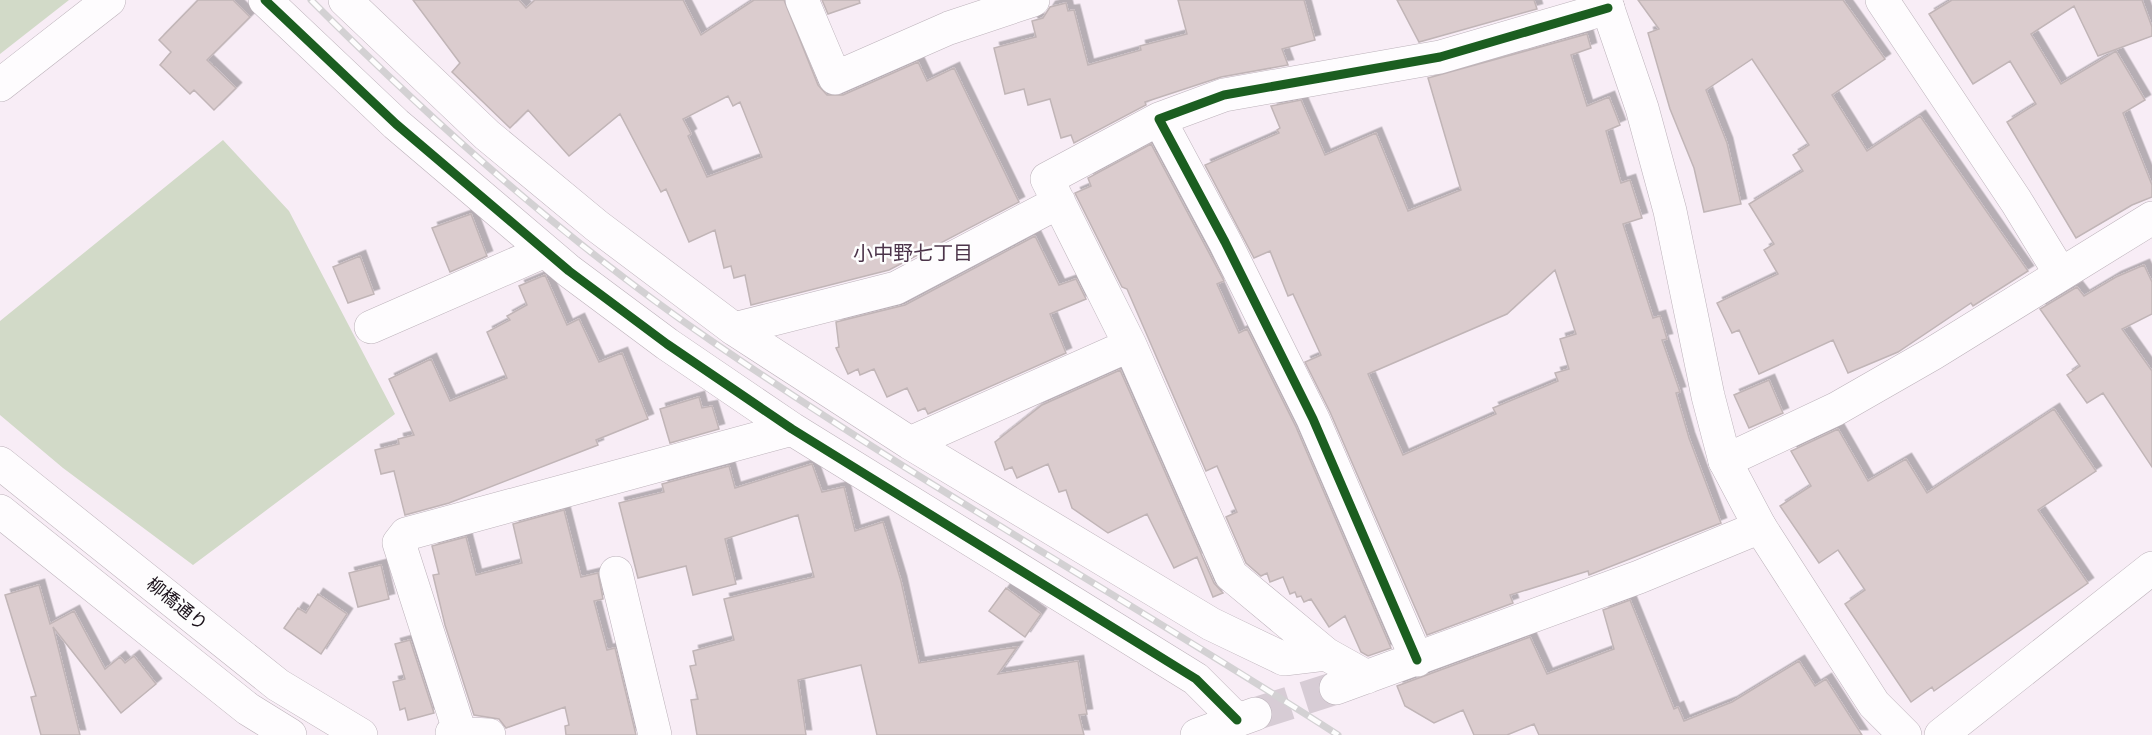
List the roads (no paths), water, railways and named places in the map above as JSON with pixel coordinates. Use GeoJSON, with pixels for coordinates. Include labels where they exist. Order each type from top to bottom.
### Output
{"type":"FeatureCollection","features":[{"type":"Feature","properties":{"kind":"street"},"geometry":{"type":"LineString","coordinates":[[0,85],[109,0]]}},
{"type":"Feature","properties":{"kind":"street"},"geometry":{"type":"LineString","coordinates":[[265,0],[396,124],[545,251],[667,344],[792,429],[1196,679],[1248,717],[1197,735]]}},
{"type":"Feature","properties":{"kind":"street"},"geometry":{"type":"LineString","coordinates":[[345,0],[487,135],[597,226],[734,329],[910,443],[1210,624],[1284,658],[1326,654]]}},
{"type":"Feature","properties":{"kind":"street"},"geometry":{"type":"LineString","coordinates":[[802,0],[835,78],[949,28],[1033,0]]}},
{"type":"Feature","properties":{"kind":"street"},"geometry":{"type":"LineString","coordinates":[[1882,0],[2016,201],[2060,273]]}},
{"type":"Feature","properties":{"kind":"street"},"geometry":{"type":"LineString","coordinates":[[1367,677],[1326,654],[1231,576],[1130,345],[1047,179],[1159,119],[1224,95],[1440,57],[1607,4],[1642,108],[1670,211],[1708,396],[1725,461],[1760,527],[1874,704],[1905,735]]}},
{"type":"Feature","properties":{"kind":"street"},"geometry":{"type":"LineString","coordinates":[[1159,119],[1225,242],[1313,419],[1417,660]]}},
{"type":"Feature","properties":{"kind":"street"},"geometry":{"type":"LineString","coordinates":[[734,329],[896,288],[1059,202]]}},
{"type":"Feature","properties":{"kind":"street"},"geometry":{"type":"LineString","coordinates":[[1725,461],[1836,409],[1932,354],[2152,218]]}},
{"type":"Feature","properties":{"kind":"street"},"geometry":{"type":"LineString","coordinates":[[371,327],[545,251]]}},
{"type":"Feature","properties":{"kind":"street"},"geometry":{"type":"LineString","coordinates":[[910,443],[1130,345]]}},
{"type":"Feature","properties":{"kind":"street"},"geometry":{"type":"LineString","coordinates":[[467,734],[399,543],[406,534],[792,429]]}},
{"type":"Feature","properties":{"kind":"street","name":"柳橋通り"},"geometry":{"type":"LineString","coordinates":[[0,463],[278,685],[361,735]]}},
{"type":"Feature","properties":{"kind":"street","name":"柳橋通り"},"geometry":{"type":"LineString","coordinates":[[0,511],[248,709],[290,735]]}},
{"type":"Feature","properties":{"kind":"street"},"geometry":{"type":"LineString","coordinates":[[1336,688],[1639,577],[1760,527]]}},
{"type":"Feature","properties":{"kind":"street"},"geometry":{"type":"LineString","coordinates":[[1941,735],[2152,568]]}},
{"type":"Feature","properties":{"kind":"street"},"geometry":{"type":"LineString","coordinates":[[616,573],[654,735]]}},
{"type":"Feature","properties":{"kind":"tunnel"},"geometry":{"type":"LineString","coordinates":[[1258,713],[1336,688]]}},
{"type":"Feature","properties":{"kind":"railway"},"geometry":{"type":"LineString","coordinates":[[311,0],[454,137],[555,223],[659,304],[867,443],[1338,735]]}},
{"type":"Feature","properties":{"kind":"district","name":"小中野七丁目"},"geometry":{"type":"Point","coordinates":[913,253]}}]}
